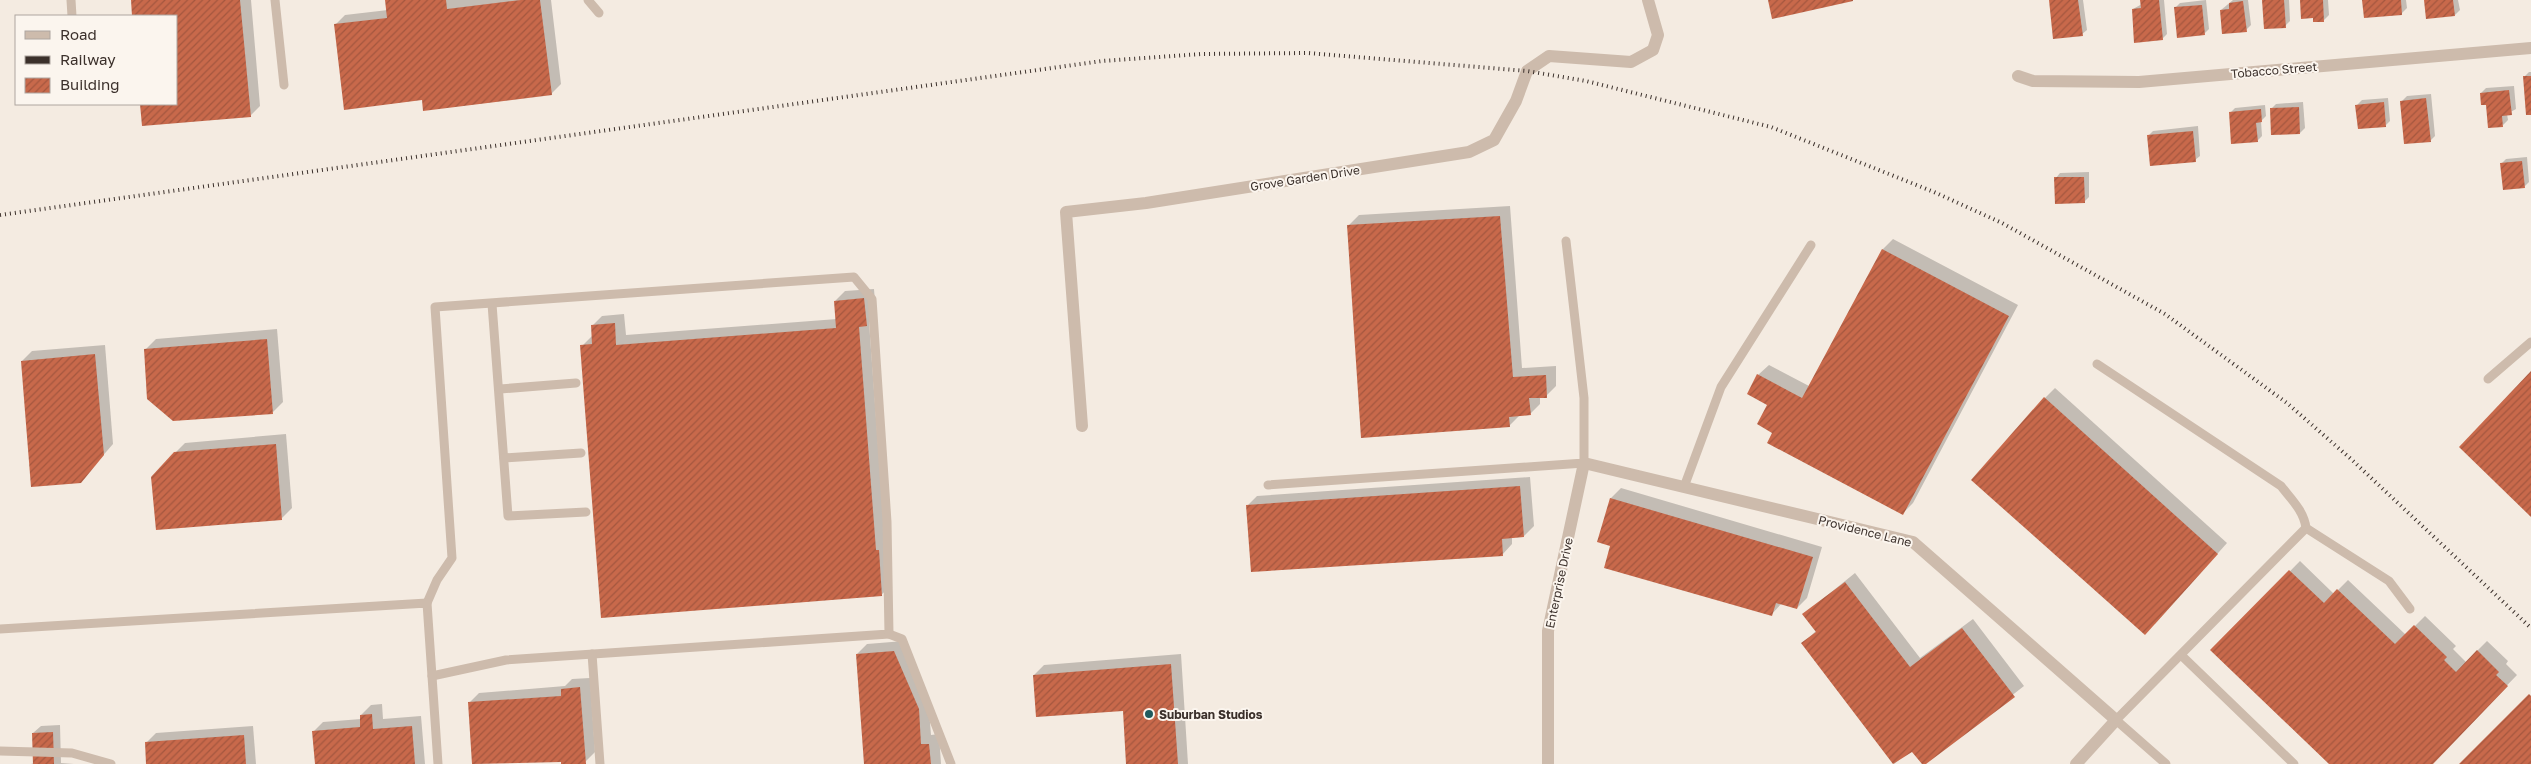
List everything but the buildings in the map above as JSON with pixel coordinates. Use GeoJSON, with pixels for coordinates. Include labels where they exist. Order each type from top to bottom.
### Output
{"type":"FeatureCollection","features":[{"type":"Feature","properties":{"kind":"street","name":"Grove Garden Drive"},"geometry":{"type":"LineString","coordinates":[[1082,426],[1066,212],[1146,203],[1469,152],[1494,140],[1516,100],[1527,70],[1549,56],[1631,62],[1653,50],[1658,34],[1648,0]]}},
{"type":"Feature","properties":{"kind":"street","name":"Tobacco Street"},"geometry":{"type":"LineString","coordinates":[[2018,76],[2033,81],[2139,82],[2531,48]]}},
{"type":"Feature","properties":{"kind":"street","name":"Providence Lane"},"geometry":{"type":"LineString","coordinates":[[1584,463],[1914,542],[2116,720]]}},
{"type":"Feature","properties":{"kind":"street","name":"Enterprise Drive"},"geometry":{"type":"LineString","coordinates":[[1548,764],[1548,630],[1584,463]]}},
{"type":"Feature","properties":{"kind":"street"},"geometry":{"type":"LineString","coordinates":[[2076,764],[2116,720]]}},
{"type":"Feature","properties":{"kind":"lane"},"geometry":{"type":"LineString","coordinates":[[71,0],[72,15]]}},
{"type":"Feature","properties":{"kind":"lane"},"geometry":{"type":"LineString","coordinates":[[275,0],[284,85]]}},
{"type":"Feature","properties":{"kind":"lane"},"geometry":{"type":"LineString","coordinates":[[588,0],[599,13]]}},
{"type":"Feature","properties":{"kind":"lane"},"geometry":{"type":"LineString","coordinates":[[1268,485],[1584,463],[1584,398],[1566,241]]}},
{"type":"Feature","properties":{"kind":"lane"},"geometry":{"type":"LineString","coordinates":[[1684,487],[1721,387],[1811,245]]}},
{"type":"Feature","properties":{"kind":"lane"},"geometry":{"type":"LineString","coordinates":[[438,764],[427,603],[437,580],[452,558],[435,307],[854,277],[872,299],[887,522],[889,634]]}},
{"type":"Feature","properties":{"kind":"lane"},"geometry":{"type":"LineString","coordinates":[[492,304],[500,389],[508,516],[586,512]]}},
{"type":"Feature","properties":{"kind":"lane"},"geometry":{"type":"LineString","coordinates":[[2488,379],[2531,342]]}},
{"type":"Feature","properties":{"kind":"lane"},"geometry":{"type":"LineString","coordinates":[[2097,364],[2281,486],[2302,512],[2306,528],[2389,581],[2410,609]]}},
{"type":"Feature","properties":{"kind":"lane"},"geometry":{"type":"LineString","coordinates":[[500,389],[576,383]]}},
{"type":"Feature","properties":{"kind":"lane"},"geometry":{"type":"LineString","coordinates":[[504,458],[581,453]]}},
{"type":"Feature","properties":{"kind":"lane"},"geometry":{"type":"LineString","coordinates":[[2166,764],[2116,720],[2306,528]]}},
{"type":"Feature","properties":{"kind":"lane"},"geometry":{"type":"LineString","coordinates":[[0,629],[427,603]]}},
{"type":"Feature","properties":{"kind":"lane"},"geometry":{"type":"LineString","coordinates":[[432,676],[506,660],[889,634],[902,639],[951,764]]}},
{"type":"Feature","properties":{"kind":"lane"},"geometry":{"type":"LineString","coordinates":[[592,654],[600,764]]}},
{"type":"Feature","properties":{"kind":"lane"},"geometry":{"type":"LineString","coordinates":[[2181,655],[2294,764]]}},
{"type":"Feature","properties":{"kind":"lane"},"geometry":{"type":"LineString","coordinates":[[0,751],[72,753],[111,764]]}},
{"type":"Feature","properties":{"kind":"railway"},"geometry":{"type":"LineString","coordinates":[[0,215],[1102,61],[1201,54],[1308,53],[1527,71],[1586,81],[1771,127],[1934,192],[2002,223],[2165,314],[2287,403],[2351,459],[2531,628]]}},
{"type":"Feature","properties":{"kind":"place","name":"Suburban Studios"},"geometry":{"type":"Point","coordinates":[1149,714]}}]}
